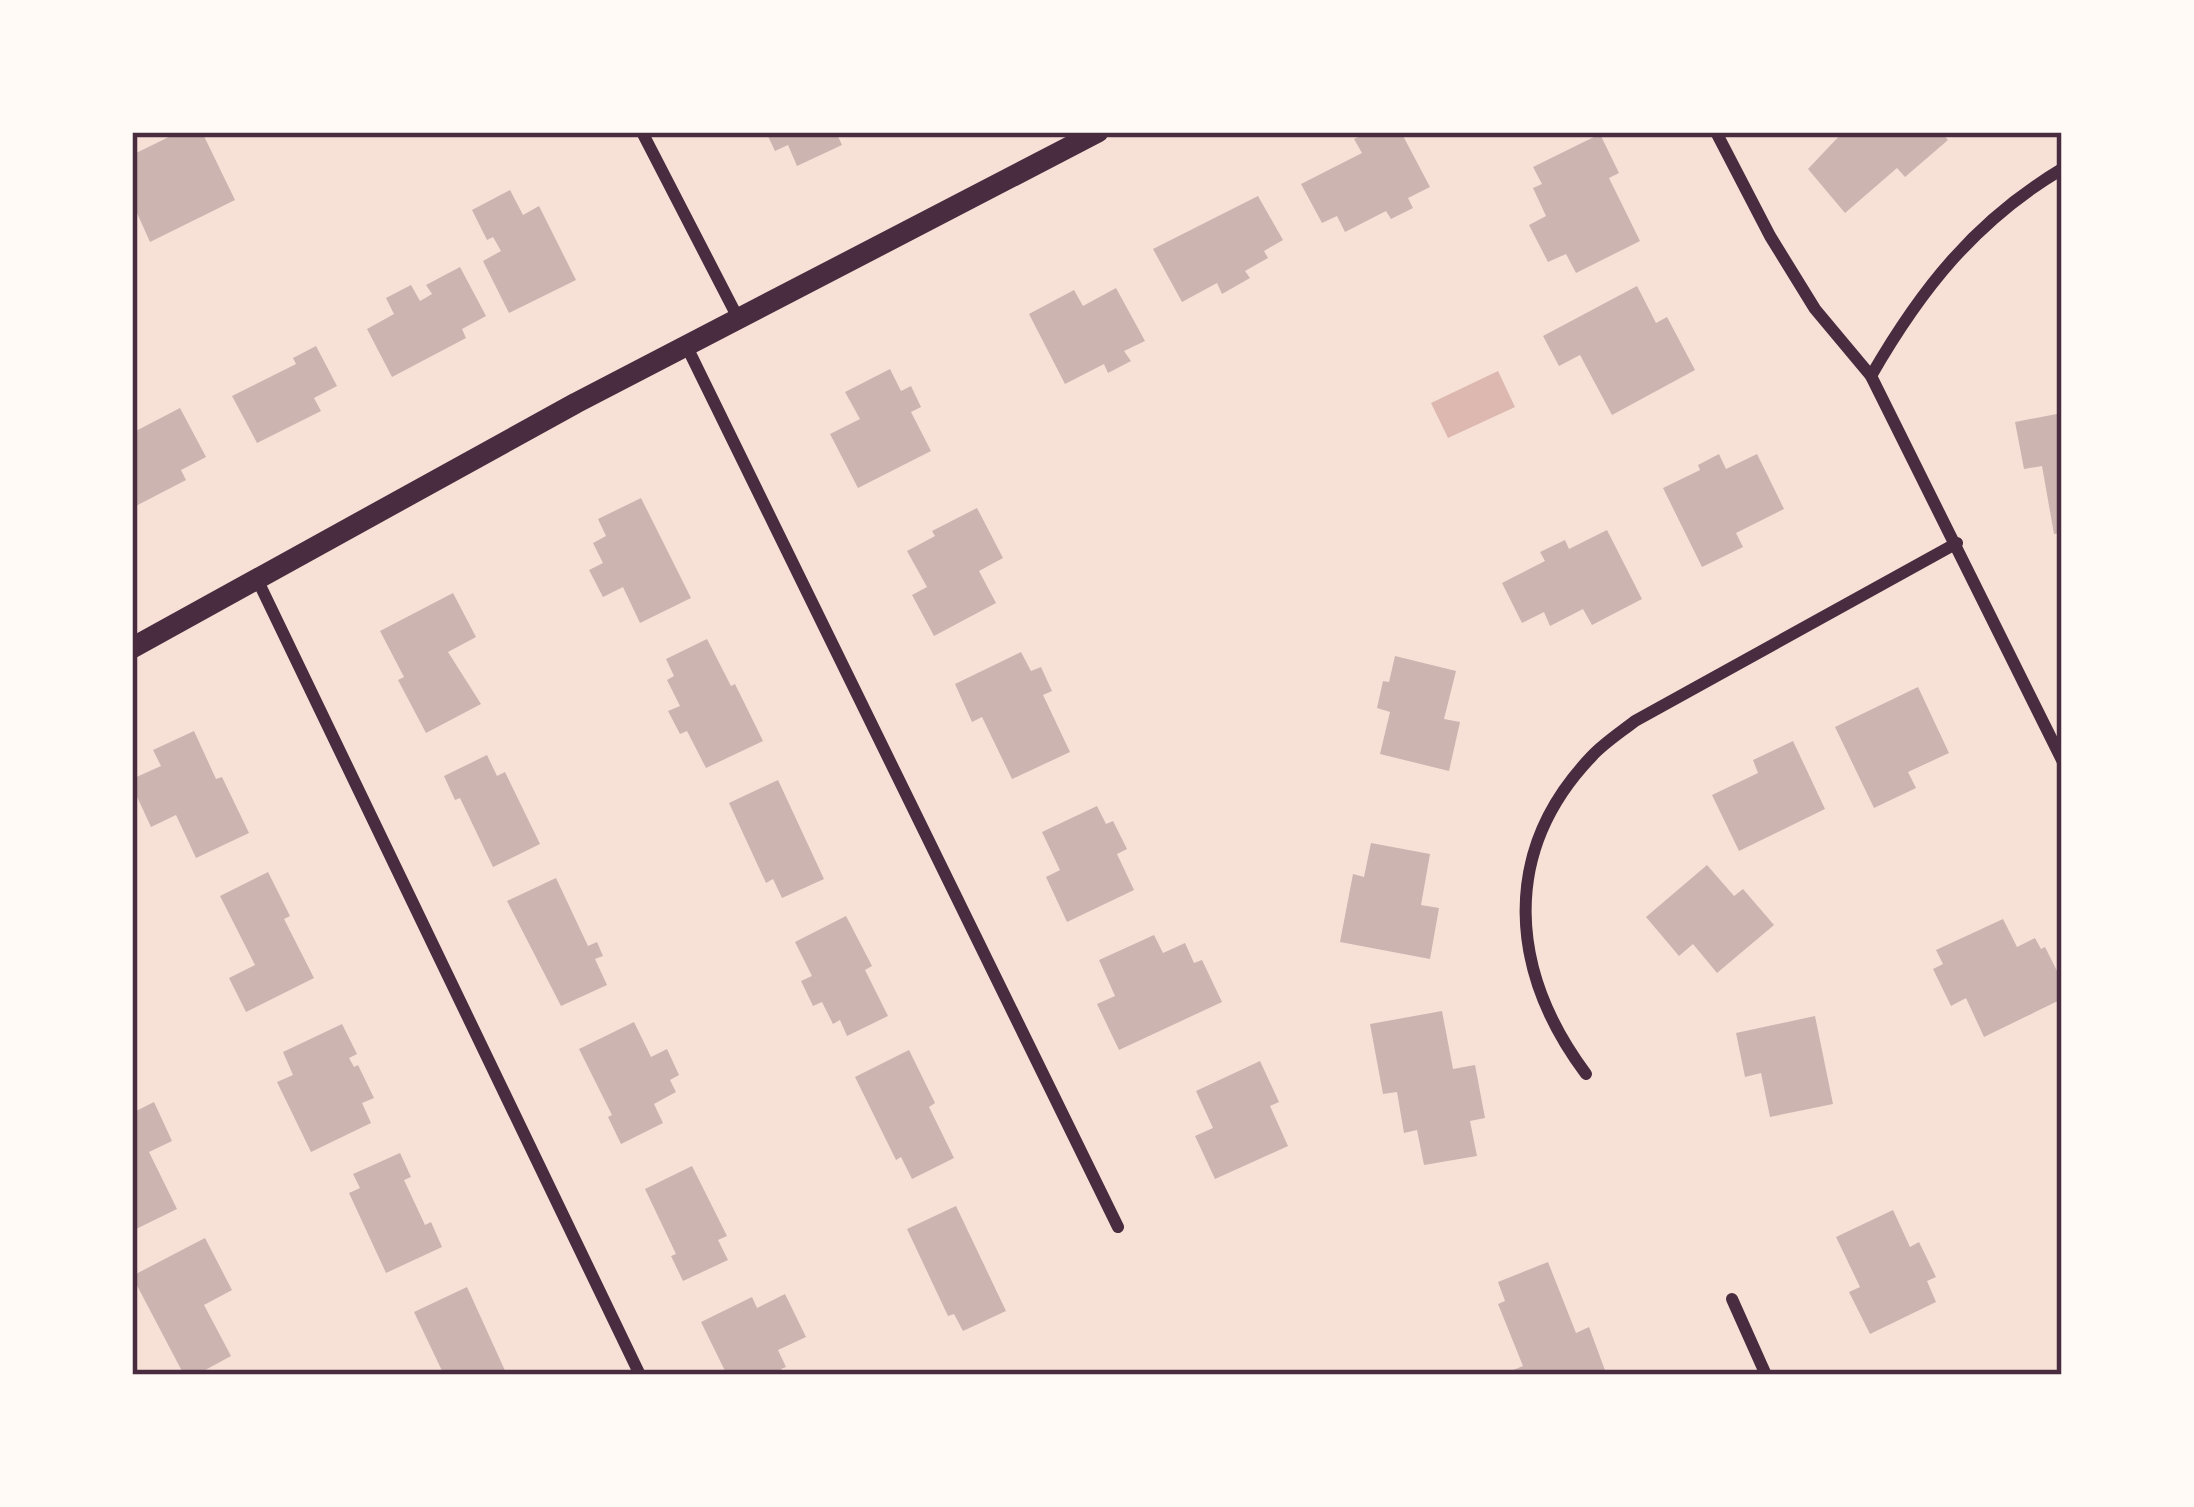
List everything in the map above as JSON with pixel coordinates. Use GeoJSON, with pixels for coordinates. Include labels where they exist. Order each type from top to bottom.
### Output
{"type":"FeatureCollection","features":[{"type":"Feature","properties":{"kind":"street"},"geometry":{"type":"LineString","coordinates":[[642,132],[738,318]]}},
{"type":"Feature","properties":{"kind":"street"},"geometry":{"type":"LineString","coordinates":[[132,648],[686,345],[1098,132]]}},
{"type":"Feature","properties":{"kind":"street"},"geometry":{"type":"LineString","coordinates":[[1717,132],[1770,236],[1815,309],[1871,376],[2062,760]]}},
{"type":"Feature","properties":{"kind":"street"},"geometry":{"type":"LineString","coordinates":[[1871,376],[1921,297],[1957,253],[1996,213],[2062,169]]}},
{"type":"Feature","properties":{"kind":"street"},"geometry":{"type":"LineString","coordinates":[[686,345],[1118,1227]]}},
{"type":"Feature","properties":{"kind":"street"},"geometry":{"type":"LineString","coordinates":[[1586,1074],[1557,1035],[1536,987],[1526,940],[1527,884],[1541,833],[1564,790],[1594,753],[1635,721],[1958,544]]}},
{"type":"Feature","properties":{"kind":"street"},"geometry":{"type":"LineString","coordinates":[[258,581],[640,1375]]}},
{"type":"Feature","properties":{"kind":"street"},"geometry":{"type":"LineString","coordinates":[[1732,1299],[1766,1375]]}},
{"type":"Feature","properties":{"kind":"shaded area"},"geometry":{"type":"Polygon","coordinates":[[[1498,371],[1515,407],[1448,438],[1431,403],[1498,371]]]}},
{"type":"Feature","properties":{"kind":"building"},"geometry":{"type":"Polygon","coordinates":[[[179,132],[202,132],[235,200],[150,242],[137,213],[132,216],[132,155],[179,132]]]}},
{"type":"Feature","properties":{"kind":"building"},"geometry":{"type":"Polygon","coordinates":[[[766,132],[836,132],[842,145],[797,166],[788,145],[775,151],[766,132]]]}},
{"type":"Feature","properties":{"kind":"building"},"geometry":{"type":"Polygon","coordinates":[[[1368,132],[1401,132],[1430,187],[1408,198],[1413,208],[1391,219],[1386,211],[1345,232],[1337,216],[1322,223],[1301,184],[1362,153],[1354,139],[1368,132]]]}},
{"type":"Feature","properties":{"kind":"building"},"geometry":{"type":"Polygon","coordinates":[[[1843,132],[1941,132],[1948,140],[1905,177],[1897,168],[1845,213],[1808,169],[1843,132]]]}},
{"type":"Feature","properties":{"kind":"building"},"geometry":{"type":"Polygon","coordinates":[[[1600,134],[1619,173],[1609,178],[1640,241],[1576,273],[1566,254],[1548,262],[1529,225],[1546,216],[1533,188],[1542,184],[1533,167],[1600,134]]]}},
{"type":"Feature","properties":{"kind":"building"},"geometry":{"type":"Polygon","coordinates":[[[510,190],[523,215],[539,206],[576,280],[509,313],[483,261],[501,251],[493,237],[487,240],[472,210],[510,190]]]}},
{"type":"Feature","properties":{"kind":"building"},"geometry":{"type":"Polygon","coordinates":[[[1258,196],[1283,240],[1264,251],[1268,258],[1245,271],[1250,278],[1222,294],[1217,283],[1182,302],[1153,249],[1258,196]]]}},
{"type":"Feature","properties":{"kind":"building"},"geometry":{"type":"Polygon","coordinates":[[[460,267],[486,316],[462,329],[466,338],[392,377],[367,329],[394,314],[386,298],[411,285],[420,301],[432,294],[426,285],[460,267]]]}},
{"type":"Feature","properties":{"kind":"building"},"geometry":{"type":"Polygon","coordinates":[[[1637,286],[1656,323],[1667,317],[1695,370],[1612,415],[1580,355],[1559,366],[1543,336],[1637,286]]]}},
{"type":"Feature","properties":{"kind":"building"},"geometry":{"type":"Polygon","coordinates":[[[1116,288],[1145,341],[1124,351],[1131,361],[1108,373],[1104,364],[1065,384],[1029,314],[1074,290],[1083,306],[1116,288]]]}},
{"type":"Feature","properties":{"kind":"building"},"geometry":{"type":"Polygon","coordinates":[[[316,346],[337,386],[314,398],[321,411],[257,443],[232,396],[296,364],[293,358],[316,346]]]}},
{"type":"Feature","properties":{"kind":"building"},"geometry":{"type":"Polygon","coordinates":[[[890,369],[901,391],[911,386],[921,407],[911,412],[931,451],[858,488],[830,434],[860,419],[845,392],[890,369]]]}},
{"type":"Feature","properties":{"kind":"building"},"geometry":{"type":"Polygon","coordinates":[[[180,408],[206,457],[181,470],[186,480],[132,508],[132,433],[180,408]]]}},
{"type":"Feature","properties":{"kind":"building"},"geometry":{"type":"Polygon","coordinates":[[[2062,413],[2062,533],[2054,534],[2042,466],[2024,469],[2015,422],[2062,413]]]}},
{"type":"Feature","properties":{"kind":"building"},"geometry":{"type":"Polygon","coordinates":[[[1719,454],[1726,469],[1757,454],[1784,509],[1736,533],[1743,547],[1702,567],[1663,488],[1700,470],[1698,465],[1719,454]]]}},
{"type":"Feature","properties":{"kind":"building"},"geometry":{"type":"Polygon","coordinates":[[[641,498],[691,598],[640,623],[623,587],[603,597],[589,570],[603,563],[593,543],[606,536],[598,519],[641,498]]]}},
{"type":"Feature","properties":{"kind":"building"},"geometry":{"type":"Polygon","coordinates":[[[977,508],[1003,558],[979,571],[996,603],[934,636],[912,595],[927,587],[907,551],[935,536],[932,531],[977,508]]]}},
{"type":"Feature","properties":{"kind":"building"},"geometry":{"type":"Polygon","coordinates":[[[1607,530],[1642,599],[1592,625],[1583,609],[1550,626],[1544,612],[1522,623],[1502,583],[1545,561],[1540,552],[1565,540],[1569,549],[1607,530]]]}},
{"type":"Feature","properties":{"kind":"building"},"geometry":{"type":"Polygon","coordinates":[[[453,593],[476,637],[448,652],[481,704],[426,733],[398,680],[404,677],[380,631],[453,593]]]}},
{"type":"Feature","properties":{"kind":"building"},"geometry":{"type":"Polygon","coordinates":[[[707,639],[763,741],[706,768],[687,731],[680,734],[668,711],[680,706],[667,680],[674,676],[666,659],[707,639]]]}},
{"type":"Feature","properties":{"kind":"building"},"geometry":{"type":"Polygon","coordinates":[[[1021,652],[1031,671],[1041,667],[1052,691],[1043,695],[1070,752],[1012,779],[982,717],[972,722],[955,684],[1021,652]]]}},
{"type":"Feature","properties":{"kind":"building"},"geometry":{"type":"Polygon","coordinates":[[[1395,656],[1456,671],[1444,719],[1460,722],[1449,771],[1380,754],[1390,712],[1377,708],[1395,656]]]}},
{"type":"Feature","properties":{"kind":"building"},"geometry":{"type":"Polygon","coordinates":[[[1918,687],[1949,753],[1908,772],[1916,788],[1874,808],[1835,727],[1918,687]]]}},
{"type":"Feature","properties":{"kind":"building"},"geometry":{"type":"Polygon","coordinates":[[[194,731],[249,833],[196,858],[176,815],[151,827],[132,786],[132,779],[161,766],[153,750],[194,731]]]}},
{"type":"Feature","properties":{"kind":"building"},"geometry":{"type":"Polygon","coordinates":[[[1793,741],[1825,809],[1739,851],[1712,795],[1758,773],[1753,760],[1793,741]]]}},
{"type":"Feature","properties":{"kind":"building"},"geometry":{"type":"Polygon","coordinates":[[[487,755],[497,776],[505,772],[540,844],[493,867],[460,798],[455,800],[444,776],[487,755]]]}},
{"type":"Feature","properties":{"kind":"building"},"geometry":{"type":"Polygon","coordinates":[[[778,780],[824,879],[782,898],[773,879],[766,883],[729,803],[778,780]]]}},
{"type":"Feature","properties":{"kind":"building"},"geometry":{"type":"Polygon","coordinates":[[[1097,806],[1106,824],[1113,821],[1127,849],[1117,854],[1134,890],[1067,922],[1046,877],[1060,870],[1042,832],[1097,806]]]}},
{"type":"Feature","properties":{"kind":"building"},"geometry":{"type":"Polygon","coordinates":[[[1371,843],[1430,854],[1421,905],[1439,908],[1430,959],[1340,942],[1353,874],[1364,877],[1371,843]]]}},
{"type":"Feature","properties":{"kind":"building"},"geometry":{"type":"Polygon","coordinates":[[[1707,865],[1734,896],[1743,889],[1774,925],[1717,973],[1693,944],[1679,956],[1646,917],[1707,865]]]}},
{"type":"Feature","properties":{"kind":"building"},"geometry":{"type":"Polygon","coordinates":[[[268,872],[290,916],[284,919],[314,978],[246,1012],[229,978],[255,965],[220,896],[268,872]]]}},
{"type":"Feature","properties":{"kind":"building"},"geometry":{"type":"Polygon","coordinates":[[[556,878],[588,946],[597,942],[603,956],[595,959],[607,985],[561,1006],[507,901],[556,878]]]}},
{"type":"Feature","properties":{"kind":"building"},"geometry":{"type":"Polygon","coordinates":[[[846,916],[872,966],[865,970],[888,1016],[847,1036],[840,1020],[833,1024],[822,1002],[813,1006],[801,981],[812,976],[795,942],[846,916]]]}},
{"type":"Feature","properties":{"kind":"building"},"geometry":{"type":"Polygon","coordinates":[[[2003,919],[2017,947],[2035,938],[2041,949],[2045,947],[2062,981],[2062,999],[1984,1037],[1966,998],[1951,1006],[1933,969],[1943,964],[1936,950],[2003,919]]]}},
{"type":"Feature","properties":{"kind":"building"},"geometry":{"type":"Polygon","coordinates":[[[1154,935],[1163,953],[1185,943],[1194,963],[1202,960],[1222,1002],[1119,1050],[1097,1004],[1115,996],[1099,960],[1154,935]]]}},
{"type":"Feature","properties":{"kind":"building"},"geometry":{"type":"Polygon","coordinates":[[[1442,1011],[1453,1069],[1475,1065],[1485,1118],[1470,1121],[1477,1156],[1424,1165],[1417,1130],[1404,1133],[1397,1092],[1383,1094],[1370,1024],[1442,1011]]]}},
{"type":"Feature","properties":{"kind":"building"},"geometry":{"type":"Polygon","coordinates":[[[1815,1016],[1833,1104],[1770,1117],[1761,1073],[1745,1077],[1736,1033],[1815,1016]]]}},
{"type":"Feature","properties":{"kind":"building"},"geometry":{"type":"Polygon","coordinates":[[[634,1022],[651,1057],[667,1049],[679,1075],[670,1080],[676,1092],[654,1104],[663,1123],[621,1144],[579,1049],[634,1022]]]}},
{"type":"Feature","properties":{"kind":"building"},"geometry":{"type":"Polygon","coordinates":[[[342,1024],[357,1054],[349,1058],[354,1067],[358,1065],[374,1098],[362,1103],[371,1123],[311,1152],[277,1082],[293,1075],[283,1052],[342,1024]]]}},
{"type":"Feature","properties":{"kind":"building"},"geometry":{"type":"Polygon","coordinates":[[[909,1050],[935,1103],[929,1107],[954,1158],[912,1179],[901,1157],[896,1160],[855,1077],[909,1050]]]}},
{"type":"Feature","properties":{"kind":"building"},"geometry":{"type":"Polygon","coordinates":[[[1260,1061],[1279,1102],[1270,1106],[1288,1146],[1215,1179],[1195,1136],[1213,1128],[1196,1091],[1260,1061]]]}},
{"type":"Feature","properties":{"kind":"building"},"geometry":{"type":"Polygon","coordinates":[[[154,1102],[172,1141],[149,1152],[177,1209],[132,1231],[132,1113],[154,1102]]]}},
{"type":"Feature","properties":{"kind":"building"},"geometry":{"type":"Polygon","coordinates":[[[400,1153],[411,1177],[404,1180],[425,1225],[431,1222],[442,1247],[386,1273],[349,1193],[360,1188],[353,1174],[400,1153]]]}},
{"type":"Feature","properties":{"kind":"building"},"geometry":{"type":"Polygon","coordinates":[[[692,1166],[727,1236],[718,1240],[728,1260],[683,1281],[671,1256],[676,1254],[645,1189],[692,1166]]]}},
{"type":"Feature","properties":{"kind":"building"},"geometry":{"type":"Polygon","coordinates":[[[956,1206],[1006,1311],[963,1331],[954,1314],[948,1316],[907,1229],[956,1206]]]}},
{"type":"Feature","properties":{"kind":"building"},"geometry":{"type":"Polygon","coordinates":[[[1893,1210],[1910,1247],[1919,1242],[1936,1277],[1927,1281],[1936,1302],[1870,1334],[1849,1292],[1860,1287],[1836,1237],[1893,1210]]]}},
{"type":"Feature","properties":{"kind":"building"},"geometry":{"type":"Polygon","coordinates":[[[205,1238],[232,1290],[204,1305],[231,1356],[196,1375],[184,1375],[132,1276],[205,1238]]]}},
{"type":"Feature","properties":{"kind":"building"},"geometry":{"type":"Polygon","coordinates":[[[1548,1262],[1576,1333],[1589,1327],[1606,1373],[1501,1375],[1523,1366],[1498,1304],[1505,1301],[1498,1282],[1548,1262]]]}},
{"type":"Feature","properties":{"kind":"building"},"geometry":{"type":"Polygon","coordinates":[[[467,1287],[507,1375],[444,1375],[414,1312],[467,1287]]]}},
{"type":"Feature","properties":{"kind":"building"},"geometry":{"type":"Polygon","coordinates":[[[785,1294],[806,1337],[778,1350],[786,1367],[781,1369],[784,1375],[727,1375],[701,1322],[752,1297],[757,1308],[785,1294]]]}}]}
